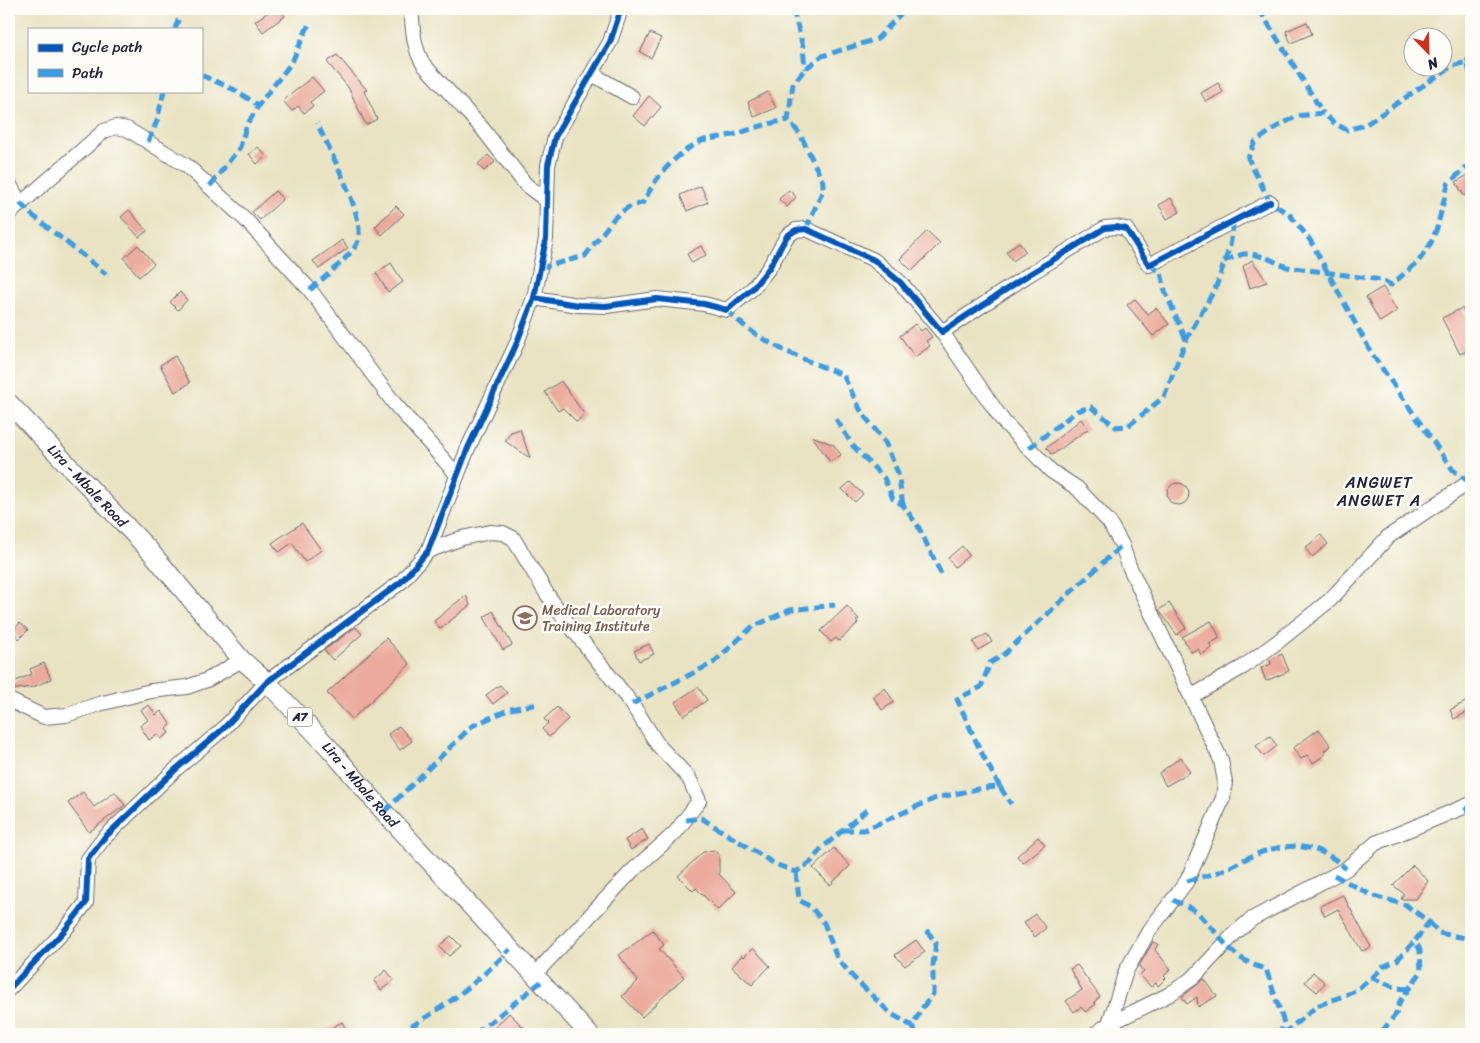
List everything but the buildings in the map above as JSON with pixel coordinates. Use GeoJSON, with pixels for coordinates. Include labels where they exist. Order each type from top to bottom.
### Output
{"type":"FeatureCollection","features":[{"type":"Feature","properties":{"kind":"main road","name":"Lira - Mbale Road"},"geometry":{"type":"LineString","coordinates":[[9,403],[150,551],[242,660],[267,682],[589,1034]]}},
{"type":"Feature","properties":{"kind":"street"},"geometry":{"type":"LineString","coordinates":[[411,9],[413,36],[418,55],[424,65],[482,128],[526,185],[546,200]]}},
{"type":"Feature","properties":{"kind":"street"},"geometry":{"type":"LineString","coordinates":[[9,988],[64,931],[86,903],[88,859],[94,849],[168,777],[223,729],[267,682],[401,582],[428,551],[457,475],[516,345],[534,298],[546,239],[548,165],[555,137],[610,42],[622,9]]}},
{"type":"Feature","properties":{"kind":"street"},"geometry":{"type":"LineString","coordinates":[[592,74],[632,97]]}},
{"type":"Feature","properties":{"kind":"street"},"geometry":{"type":"LineString","coordinates":[[9,214],[104,131],[116,127],[127,129],[187,166],[230,204],[310,290],[394,403],[457,475]]}},
{"type":"Feature","properties":{"kind":"street"},"geometry":{"type":"LineString","coordinates":[[9,183],[20,203]]}},
{"type":"Feature","properties":{"kind":"street"},"geometry":{"type":"LineString","coordinates":[[942,332],[1028,275],[1104,228],[1116,227],[1126,229],[1149,265],[1270,202]]}},
{"type":"Feature","properties":{"kind":"street"},"geometry":{"type":"LineString","coordinates":[[534,298],[578,305],[606,306],[657,299],[704,304],[727,310],[753,288],[769,268],[787,236],[796,230],[806,229],[874,260],[900,282],[942,332],[1003,421],[1051,471],[1077,488],[1109,522],[1122,545],[1129,566],[1221,760],[1225,782],[1223,798],[1187,881],[1148,931],[1126,971],[1110,1029]]}},
{"type":"Feature","properties":{"kind":"street"},"geometry":{"type":"LineString","coordinates":[[1192,696],[1243,667],[1280,640],[1330,600],[1388,538],[1471,481]]}},
{"type":"Feature","properties":{"kind":"street"},"geometry":{"type":"LineString","coordinates":[[428,551],[462,538],[490,532],[503,533],[513,538],[547,594],[632,704],[658,745],[689,778],[699,800],[675,833],[632,870],[534,974]]}},
{"type":"Feature","properties":{"kind":"street"},"geometry":{"type":"LineString","coordinates":[[9,700],[44,717],[66,715],[99,704],[151,691],[187,687],[207,680],[242,660]]}},
{"type":"Feature","properties":{"kind":"street"},"geometry":{"type":"LineString","coordinates":[[1095,1034],[1110,1029],[1170,994],[1194,977],[1235,933],[1252,919],[1346,869],[1376,843],[1471,804]]}},
{"type":"Feature","properties":{"kind":"marked path"},"geometry":{"type":"LineString","coordinates":[[175,28],[182,9]]}},
{"type":"Feature","properties":{"kind":"marked path"},"geometry":{"type":"LineString","coordinates":[[793,9],[803,47],[805,69]]}},
{"type":"Feature","properties":{"kind":"marked path"},"geometry":{"type":"LineString","coordinates":[[806,229],[823,190],[823,182],[800,134],[788,120],[793,84],[805,69],[822,56],[877,39],[905,9]]}},
{"type":"Feature","properties":{"kind":"marked path"},"geometry":{"type":"LineString","coordinates":[[1259,9],[1323,113]]}},
{"type":"Feature","properties":{"kind":"marked path"},"geometry":{"type":"LineString","coordinates":[[210,186],[240,147],[246,127],[260,103],[292,62],[309,24]]}},
{"type":"Feature","properties":{"kind":"marked path"},"geometry":{"type":"LineString","coordinates":[[1467,62],[1471,51]]}},
{"type":"Feature","properties":{"kind":"marked path"},"geometry":{"type":"LineString","coordinates":[[1469,482],[1453,470],[1372,354],[1310,240],[1290,215],[1270,202],[1248,158],[1255,142],[1297,116],[1323,113],[1334,123],[1347,130],[1365,125],[1452,66],[1467,62],[1471,77]]}},
{"type":"Feature","properties":{"kind":"marked path"},"geometry":{"type":"LineString","coordinates":[[202,75],[235,90],[258,105]]}},
{"type":"Feature","properties":{"kind":"marked path"},"geometry":{"type":"LineString","coordinates":[[148,142],[157,121],[164,92]]}},
{"type":"Feature","properties":{"kind":"marked path"},"geometry":{"type":"LineString","coordinates":[[540,268],[585,256],[614,218],[627,208],[644,202],[660,175],[675,159],[693,146],[705,140],[788,120]]}},
{"type":"Feature","properties":{"kind":"marked path"},"geometry":{"type":"LineString","coordinates":[[310,290],[350,253],[358,241],[359,230],[357,216],[345,182],[317,123]]}},
{"type":"Feature","properties":{"kind":"marked path"},"geometry":{"type":"LineString","coordinates":[[1224,261],[1243,254],[1252,254],[1287,267],[1382,280],[1391,285],[1418,262],[1430,245],[1437,228],[1448,184],[1471,163]]}},
{"type":"Feature","properties":{"kind":"marked path"},"geometry":{"type":"LineString","coordinates":[[20,203],[106,274]]}},
{"type":"Feature","properties":{"kind":"marked path"},"geometry":{"type":"LineString","coordinates":[[1029,448],[1077,411],[1091,407],[1116,427],[1128,426],[1164,397],[1186,340],[1216,287],[1230,246],[1234,220]]}},
{"type":"Feature","properties":{"kind":"marked path"},"geometry":{"type":"LineString","coordinates":[[1149,265],[1161,272],[1165,291],[1186,340]]}},
{"type":"Feature","properties":{"kind":"marked path"},"geometry":{"type":"LineString","coordinates":[[727,310],[739,322],[781,349],[843,375],[862,413],[885,442],[898,473],[903,505]]}},
{"type":"Feature","properties":{"kind":"marked path"},"geometry":{"type":"LineString","coordinates":[[836,419],[853,446],[884,478],[893,499],[903,505],[918,526],[943,578]]}},
{"type":"Feature","properties":{"kind":"marked path"},"geometry":{"type":"LineString","coordinates":[[1000,787],[980,750],[957,699],[981,687],[990,663],[1002,656],[1122,545]]}},
{"type":"Feature","properties":{"kind":"marked path"},"geometry":{"type":"LineString","coordinates":[[632,704],[713,663],[752,627],[790,610],[835,605]]}},
{"type":"Feature","properties":{"kind":"marked path"},"geometry":{"type":"LineString","coordinates":[[384,812],[472,726],[510,709],[539,704]]}},
{"type":"Feature","properties":{"kind":"marked path"},"geometry":{"type":"LineString","coordinates":[[843,830],[864,830],[936,798],[982,788],[1000,787],[1011,804]]}},
{"type":"Feature","properties":{"kind":"marked path"},"geometry":{"type":"LineString","coordinates":[[1465,807],[1471,814]]}},
{"type":"Feature","properties":{"kind":"marked path"},"geometry":{"type":"LineString","coordinates":[[686,820],[701,818],[775,864],[796,872],[811,862],[821,849],[869,808]]}},
{"type":"Feature","properties":{"kind":"marked path"},"geometry":{"type":"LineString","coordinates":[[1187,881],[1223,870],[1265,851],[1290,846],[1313,849],[1325,853],[1346,869]]}},
{"type":"Feature","properties":{"kind":"marked path"},"geometry":{"type":"LineString","coordinates":[[796,872],[799,900],[811,907],[824,923],[837,958],[853,977],[890,1013],[912,1026]]}},
{"type":"Feature","properties":{"kind":"marked path"},"geometry":{"type":"LineString","coordinates":[[1334,875],[1371,895],[1406,905],[1429,922],[1415,941],[1420,950],[1421,972],[1400,1001],[1396,1014],[1380,1034]]}},
{"type":"Feature","properties":{"kind":"marked path"},"geometry":{"type":"LineString","coordinates":[[1173,900],[1198,913],[1228,946],[1244,960],[1266,969],[1284,1023],[1280,1034]]}},
{"type":"Feature","properties":{"kind":"marked path"},"geometry":{"type":"LineString","coordinates":[[1429,922],[1439,933],[1471,939]]}},
{"type":"Feature","properties":{"kind":"marked path"},"geometry":{"type":"LineString","coordinates":[[917,1034],[912,1026],[933,994],[933,965],[936,943],[925,928]]}},
{"type":"Feature","properties":{"kind":"marked path"},"geometry":{"type":"LineString","coordinates":[[1372,978],[1383,967],[1397,960],[1415,941]]}},
{"type":"Feature","properties":{"kind":"marked path"},"geometry":{"type":"LineString","coordinates":[[398,1034],[457,996],[510,949]]}},
{"type":"Feature","properties":{"kind":"marked path"},"geometry":{"type":"LineString","coordinates":[[1283,1034],[1317,1006],[1353,992],[1372,978],[1397,988],[1409,989]]}},
{"type":"Feature","properties":{"kind":"marked path"},"geometry":{"type":"LineString","coordinates":[[475,1034],[541,982]]}},
{"type":"Feature","properties":{"kind":"cycle path"},"geometry":{"type":"LineString","coordinates":[[9,989],[64,931],[86,903],[88,859],[104,838],[175,770],[223,729],[267,682],[401,582],[428,551],[468,448],[516,345],[534,298],[546,239],[548,165],[555,137],[610,42],[621,9]]}},
{"type":"Feature","properties":{"kind":"cycle path"},"geometry":{"type":"LineString","coordinates":[[534,298],[578,305],[606,306],[657,299],[704,304],[727,310],[753,288],[769,268],[787,236],[796,230],[806,229],[874,260],[900,282],[942,332],[1028,275],[1105,228],[1116,227],[1126,229],[1149,265],[1270,202]]}},
{"type":"Feature","properties":{"kind":"place","name":"Medical Laboratory Training Institute"},"geometry":{"type":"Point","coordinates":[525,618]}},
{"type":"Feature","properties":{"kind":"district","name":"ANGWET ANGWET A"},"geometry":{"type":"Point","coordinates":[1379,491]}}]}
